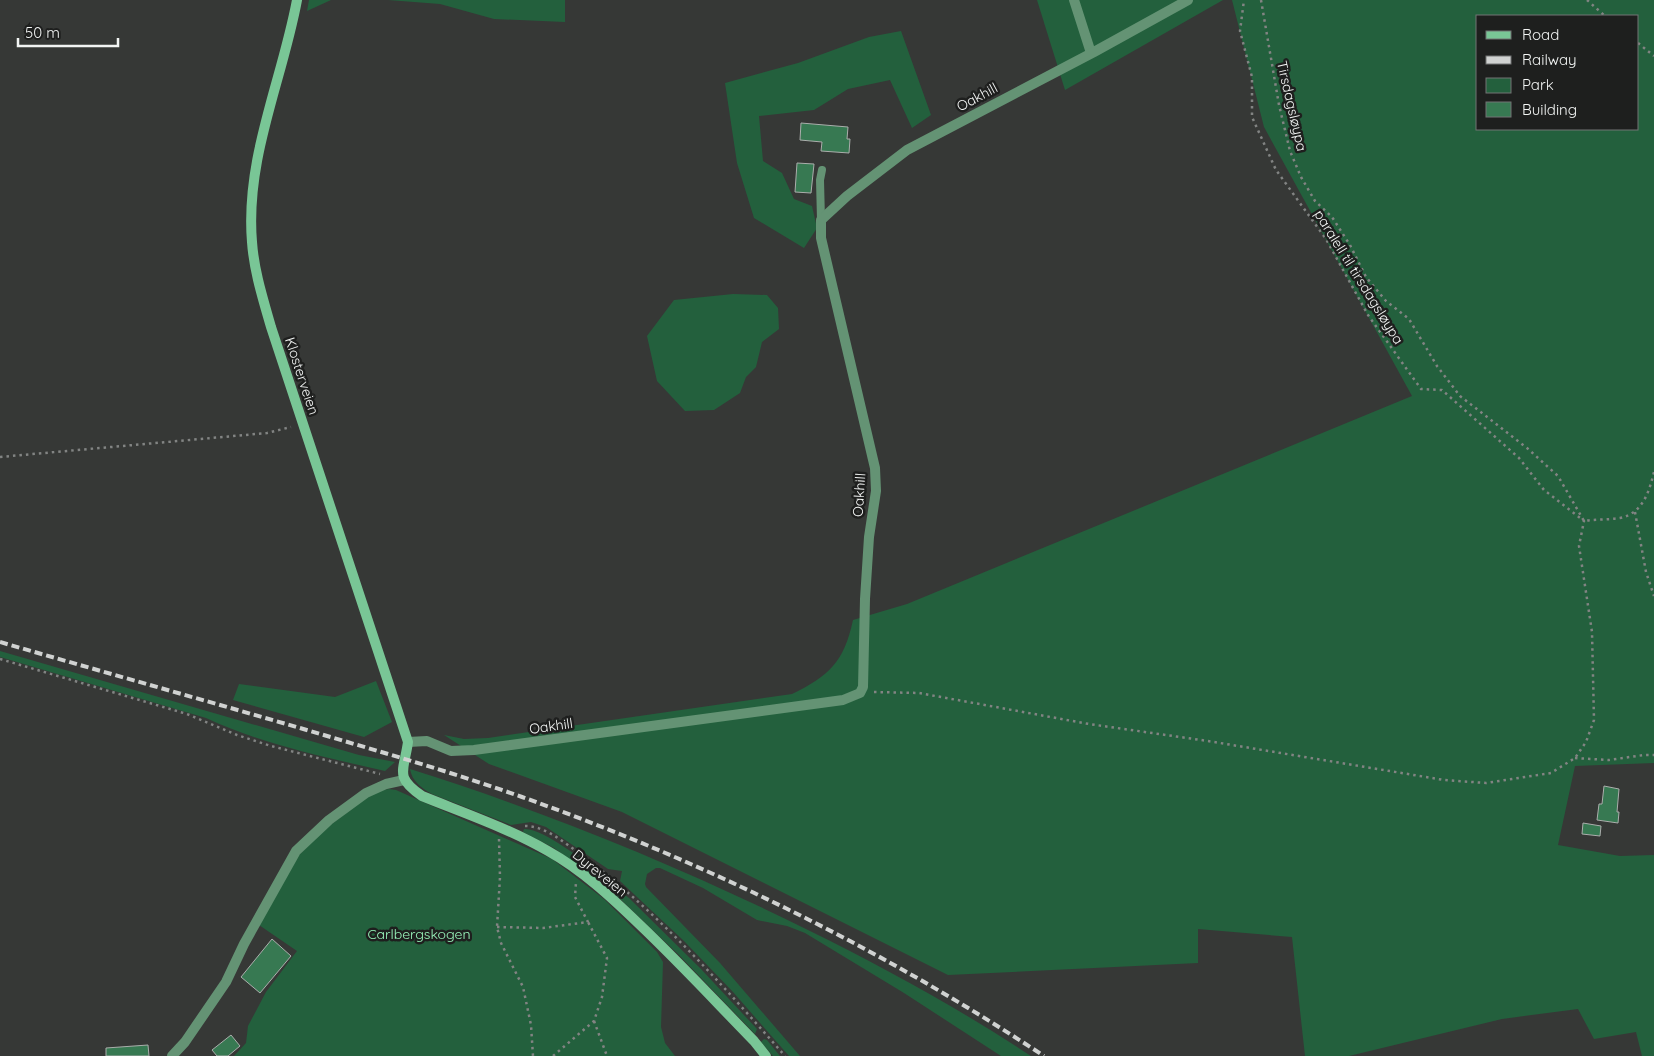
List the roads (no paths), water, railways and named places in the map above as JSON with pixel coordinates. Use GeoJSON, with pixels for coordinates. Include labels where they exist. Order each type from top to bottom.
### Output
{"type":"FeatureCollection","features":[{"type":"Feature","properties":{"kind":"main road","name":"Klosterveien"},"geometry":{"type":"LineString","coordinates":[[297,0],[258,150],[251,202],[252,242],[258,280],[271,327],[407,747]]}},
{"type":"Feature","properties":{"kind":"main road"},"geometry":{"type":"LineString","coordinates":[[404,780],[402,772],[407,747]]}},
{"type":"Feature","properties":{"kind":"main road","name":"Dyreveien"},"geometry":{"type":"LineString","coordinates":[[404,780],[422,796],[499,827],[548,851],[577,870],[616,902],[668,952],[754,1041],[766,1056]]}},
{"type":"Feature","properties":{"kind":"street"},"geometry":{"type":"LineString","coordinates":[[1074,0],[1091,53]]}},
{"type":"Feature","properties":{"kind":"street","name":"Oakhill"},"geometry":{"type":"LineString","coordinates":[[407,747],[427,742],[450,751],[474,750],[844,700],[860,693],[863,688],[865,599],[869,537],[876,491],[875,468],[821,238],[821,220],[846,196],[907,150],[1188,0]]}},
{"type":"Feature","properties":{"kind":"street"},"geometry":{"type":"LineString","coordinates":[[172,1056],[185,1042],[226,982],[244,944],[296,851],[329,820],[366,792],[386,784],[404,780]]}},
{"type":"Feature","properties":{"kind":"lane"},"geometry":{"type":"LineString","coordinates":[[821,220],[822,170]]}},
{"type":"Feature","properties":{"kind":"railway"},"geometry":{"type":"LineString","coordinates":[[0,642],[411,761],[495,787],[590,822],[725,879],[856,944],[983,1017],[1044,1056]]}},
{"type":"Feature","properties":{"kind":"park label","name":"Carlbergskogen"},"geometry":{"type":"Point","coordinates":[419,934]}}]}
